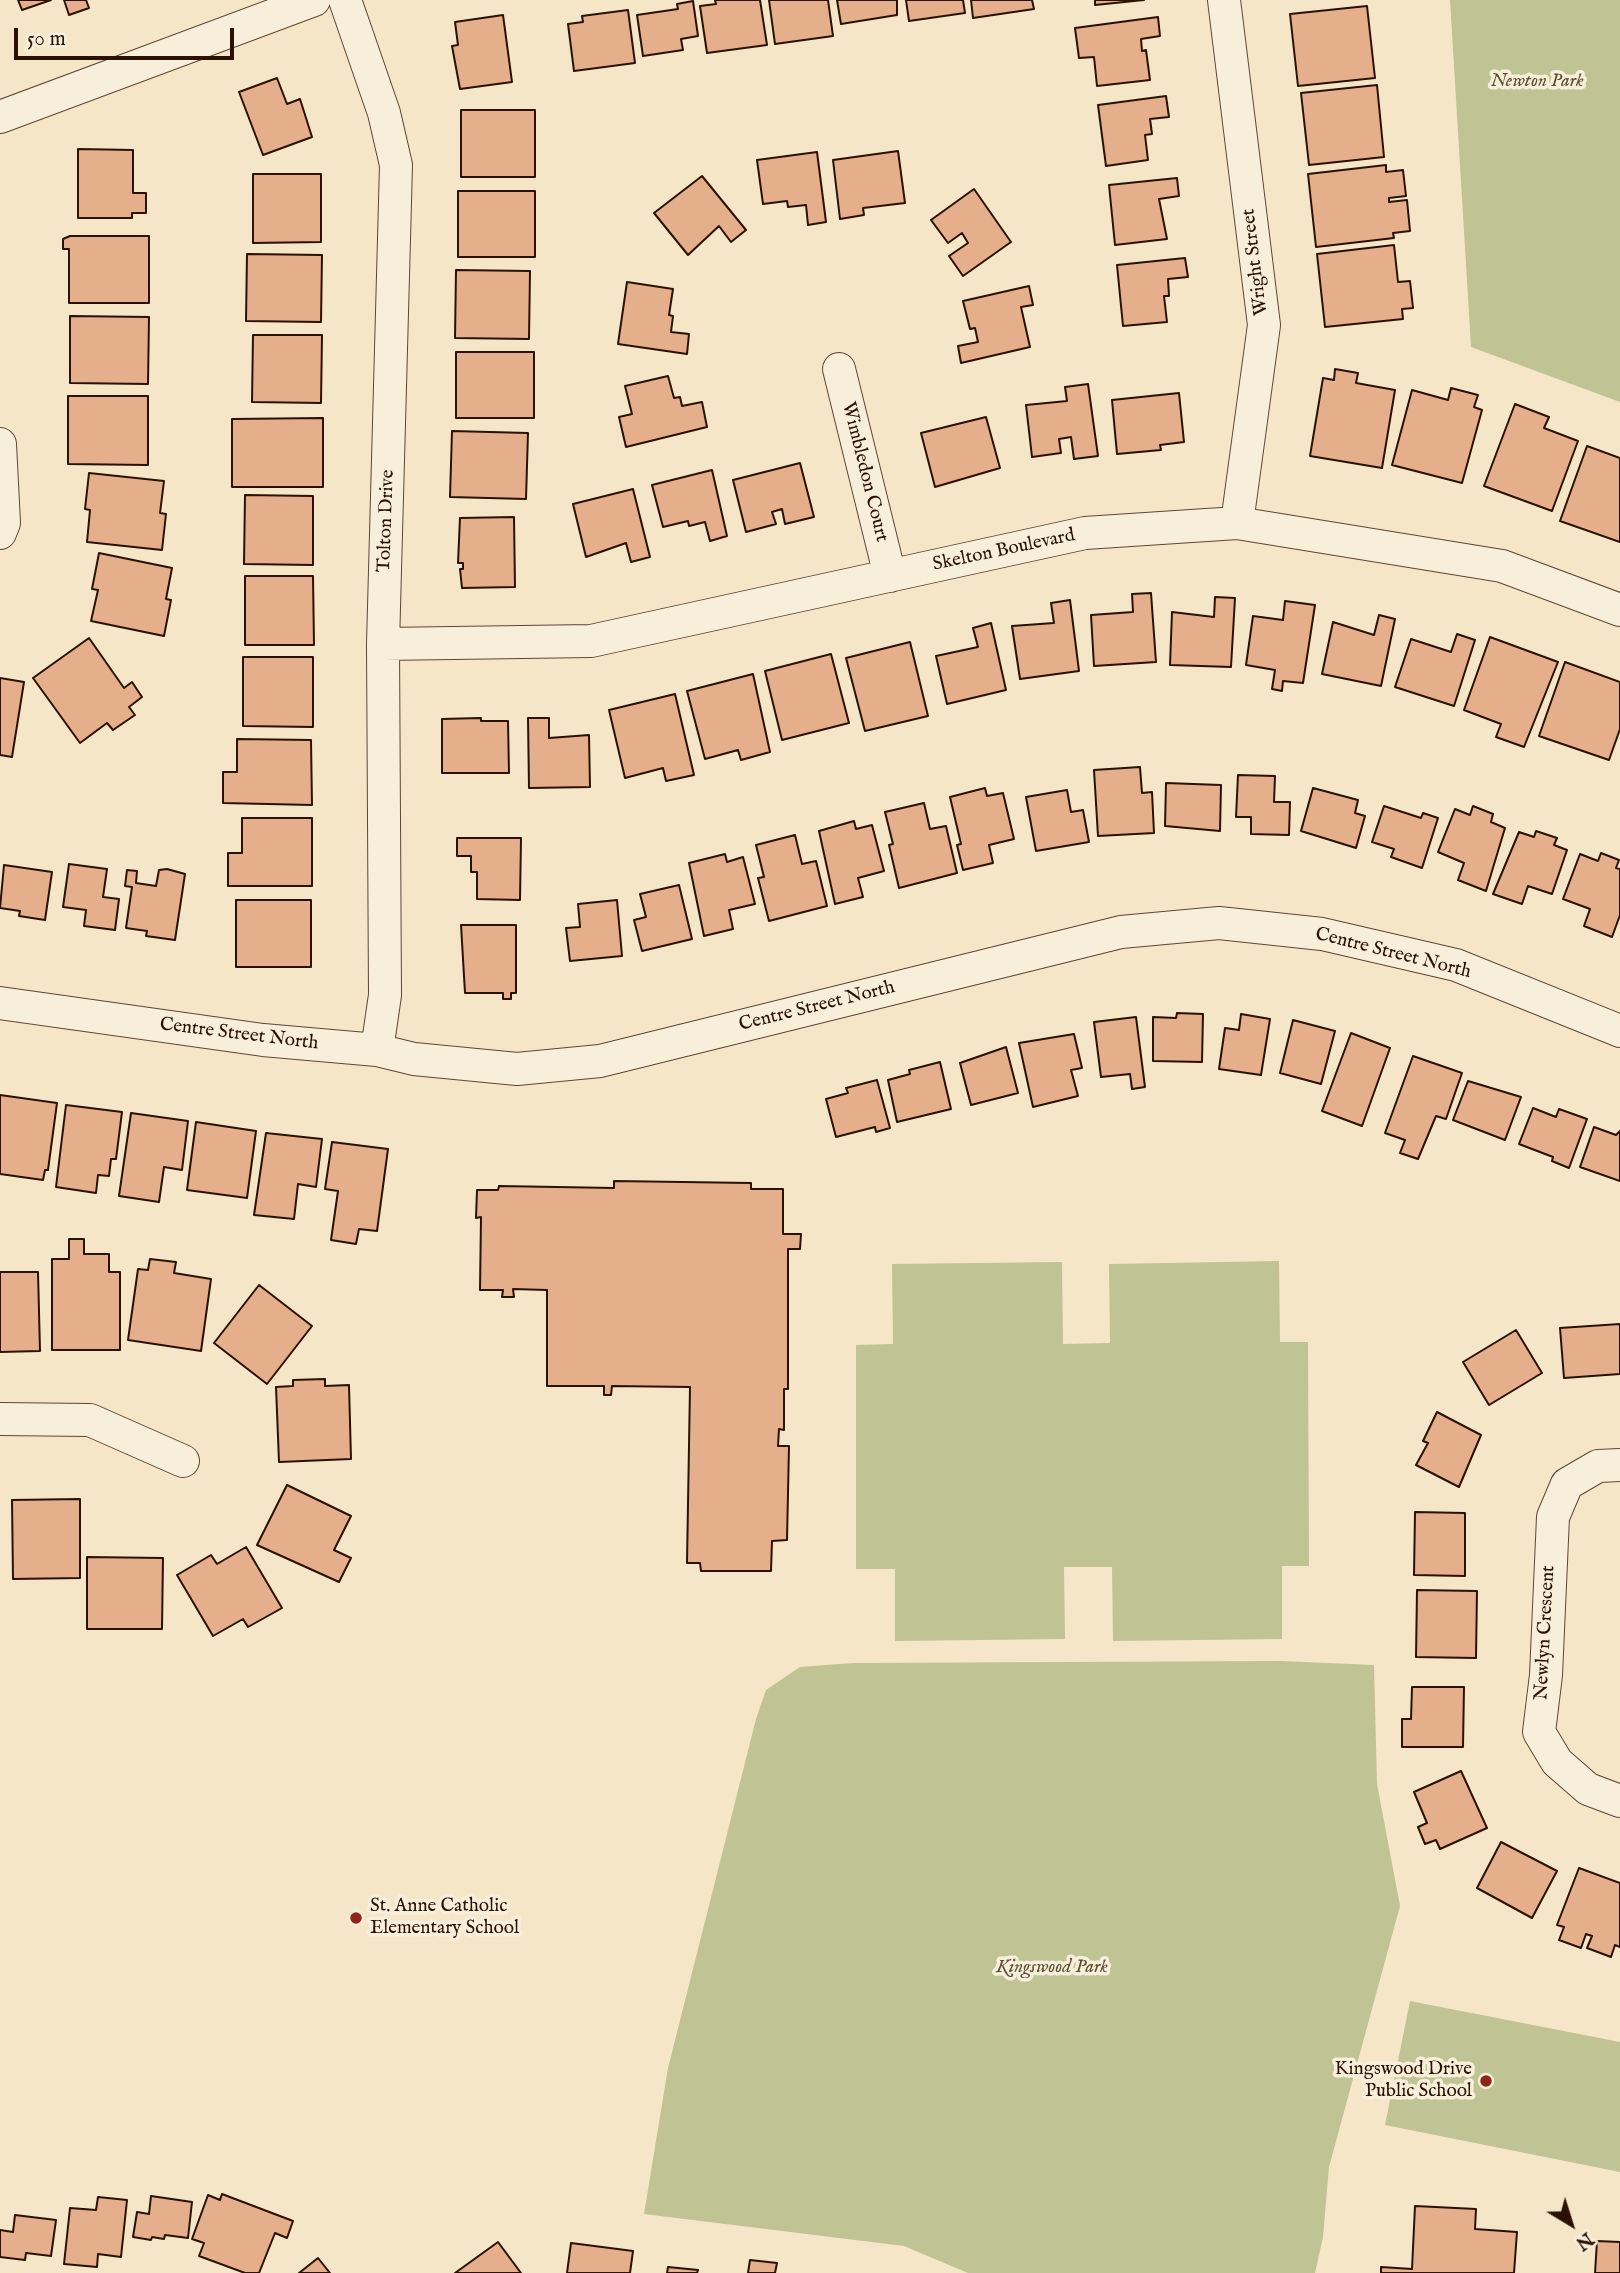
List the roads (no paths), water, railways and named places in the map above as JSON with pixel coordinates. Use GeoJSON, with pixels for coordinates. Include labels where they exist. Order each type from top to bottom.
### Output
{"type":"FeatureCollection","features":[{"type":"Feature","properties":{"kind":"street"},"geometry":{"type":"LineString","coordinates":[[0,117],[314,0]]}},
{"type":"Feature","properties":{"kind":"street","name":"Tolton Drive"},"geometry":{"type":"LineString","coordinates":[[345,0],[384,113],[396,165],[383,644],[385,995],[377,1050]]}},
{"type":"Feature","properties":{"kind":"street","name":"Wright Street"},"geometry":{"type":"LineString","coordinates":[[1224,0],[1264,325],[1237,523]]}},
{"type":"Feature","properties":{"kind":"street","name":"Wimbledon Court"},"geometry":{"type":"LineString","coordinates":[[838,369],[890,576]]}},
{"type":"Feature","properties":{"kind":"street"},"geometry":{"type":"LineString","coordinates":[[0,444],[4,523],[0,533]]}},
{"type":"Feature","properties":{"kind":"street","name":"Skelton Boulevard"},"geometry":{"type":"LineString","coordinates":[[383,644],[591,641],[1084,533],[1237,523],[1502,566],[1620,610]]}},
{"type":"Feature","properties":{"kind":"street","name":"Centre Street North"},"geometry":{"type":"LineString","coordinates":[[0,1003],[263,1040],[377,1050],[414,1059],[517,1069],[600,1061],[1121,932],[1219,923],[1322,934],[1456,965],[1620,1031]]}},
{"type":"Feature","properties":{"kind":"street"},"geometry":{"type":"LineString","coordinates":[[0,1419],[90,1420],[183,1461]]}},
{"type":"Feature","properties":{"kind":"street","name":"Newlyn Crescent"},"geometry":{"type":"LineString","coordinates":[[1620,1465],[1598,1466],[1567,1484],[1553,1517],[1546,1675],[1539,1732],[1557,1762],[1588,1789],[1620,1801]]}},
{"type":"Feature","properties":{"kind":"place","name":"St. Anne Catholic Elementary School"},"geometry":{"type":"Point","coordinates":[356,1918]}},
{"type":"Feature","properties":{"kind":"place","name":"Kingswood Drive Public School"},"geometry":{"type":"Point","coordinates":[1486,2081]}},
{"type":"Feature","properties":{"kind":"park label","name":"Newton Park"},"geometry":{"type":"Point","coordinates":[1537,82]}},
{"type":"Feature","properties":{"kind":"park label","name":"Kingswood Park"},"geometry":{"type":"Point","coordinates":[1052,1968]}}]}
